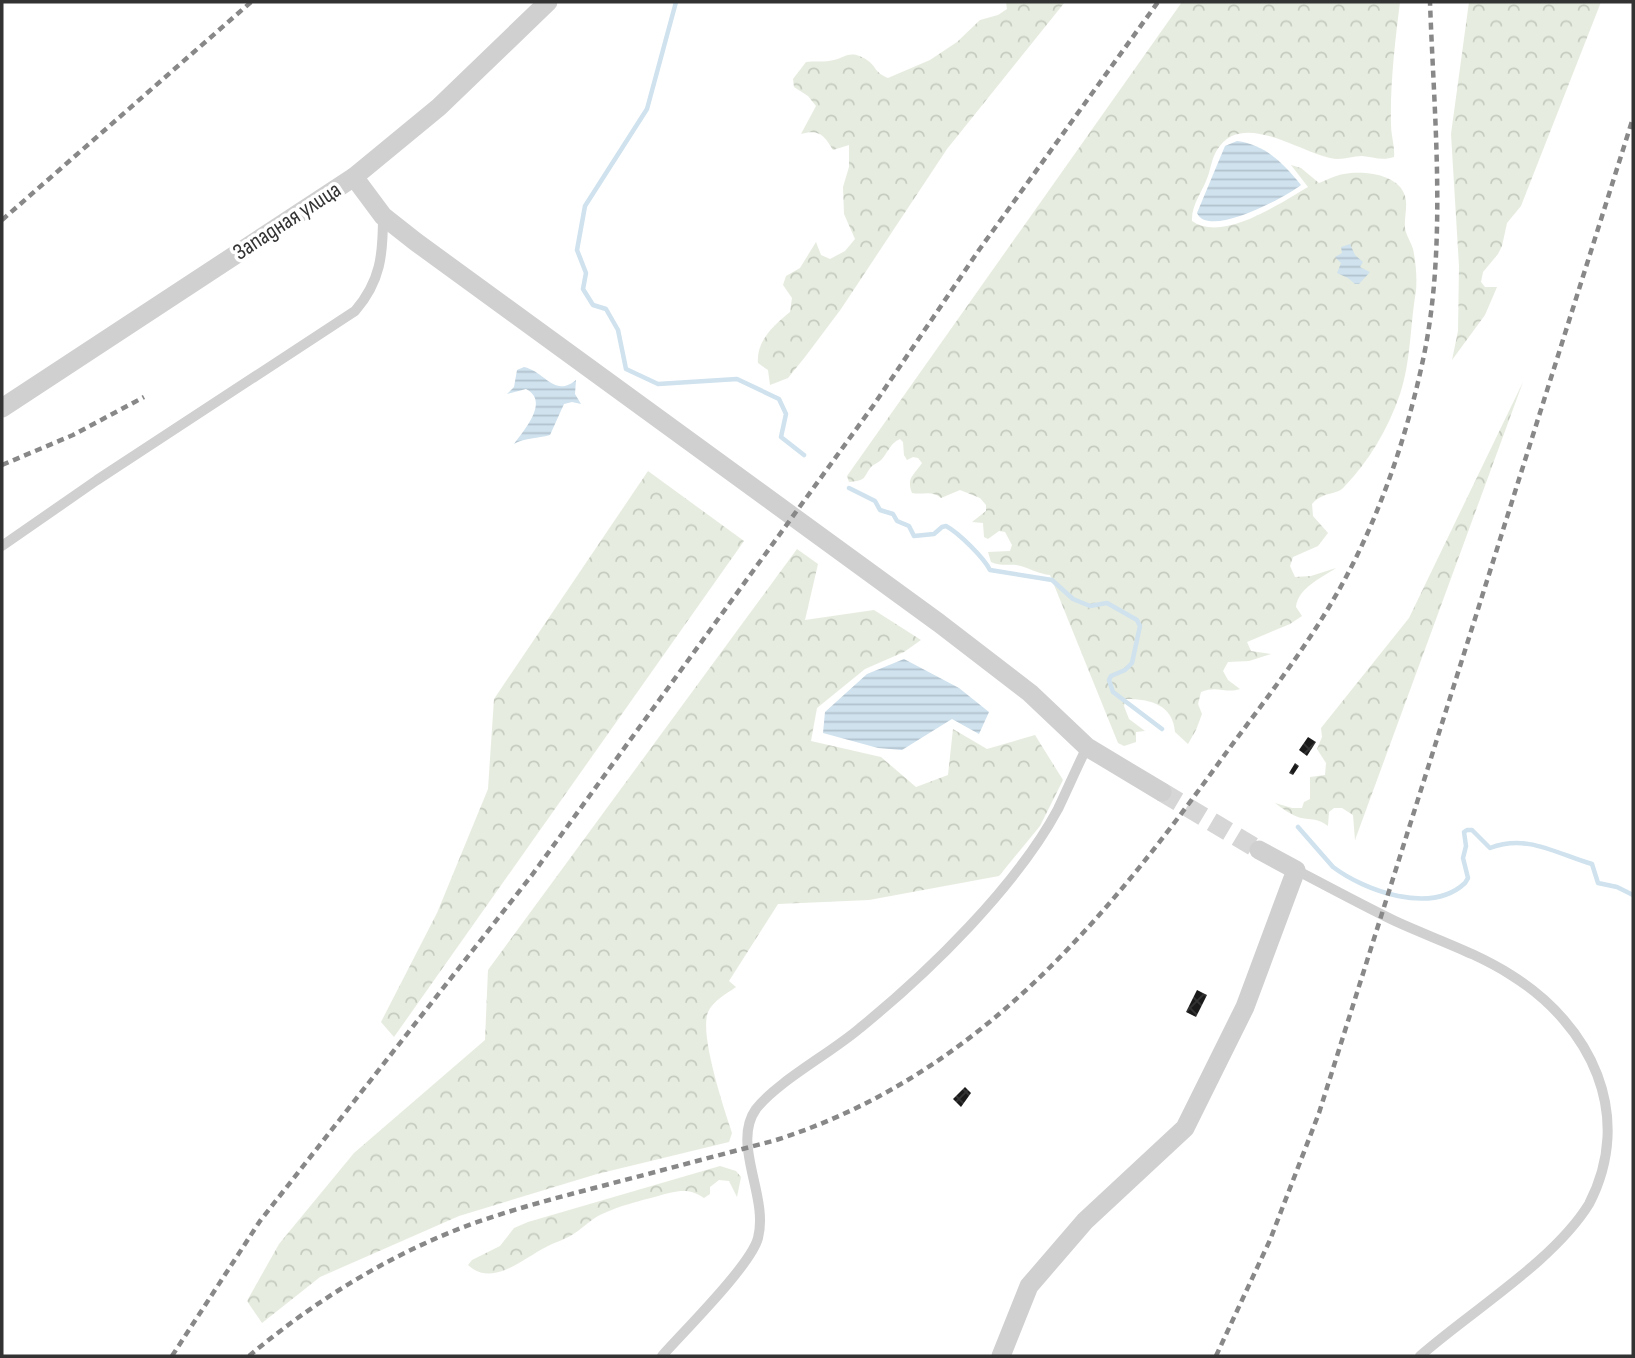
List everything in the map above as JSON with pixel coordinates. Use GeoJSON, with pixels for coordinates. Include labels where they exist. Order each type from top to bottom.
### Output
{"type":"FeatureCollection","features":[{"type":"Feature","properties":{"kind":"street","name":"Западная улица"},"geometry":{"type":"LineString","coordinates":[[2,408],[354,177],[439,107],[548,2]]}},
{"type":"Feature","properties":{"kind":"street"},"geometry":{"type":"LineString","coordinates":[[354,177],[383,216],[939,623],[1055,714],[1087,747],[1163,792]]}},
{"type":"Feature","properties":{"kind":"street"},"geometry":{"type":"LineString","coordinates":[[1001,1356],[1029,1286],[1085,1221],[1185,1128],[1245,1007],[1296,870],[1259,850]]}},
{"type":"Feature","properties":{"kind":"lane"},"geometry":{"type":"LineString","coordinates":[[2,546],[97,480],[355,311],[372,288],[380,265],[383,216]]}},
{"type":"Feature","properties":{"kind":"lane"},"geometry":{"type":"LineString","coordinates":[[662,1356],[739,1269],[758,1239],[761,1213],[746,1138],[750,1119],[756,1110],[776,1091],[859,1030],[964,931],[1038,839],[1057,809],[1087,747]]}},
{"type":"Feature","properties":{"kind":"lane"},"geometry":{"type":"LineString","coordinates":[[1296,870],[1393,920],[1493,965],[1521,982],[1559,1013],[1579,1037],[1598,1067],[1611,1103],[1610,1151],[1600,1185],[1589,1205],[1533,1265],[1420,1356]]}},
{"type":"Feature","properties":{"kind":"green space"},"geometry":{"type":"Polygon","coordinates":[[[1006,2],[1065,2],[947,149],[841,309],[805,357],[788,378],[770,385],[768,370],[758,363],[758,355],[767,334],[790,312],[792,298],[783,285],[786,276],[800,268],[816,242],[821,255],[830,259],[845,251],[855,239],[844,214],[843,187],[849,167],[849,145],[833,150],[820,134],[801,134],[816,106],[808,96],[794,87],[793,79],[806,62],[829,61],[851,55],[867,60],[880,74],[888,78],[930,60],[957,42],[980,20],[998,15],[1007,9],[1006,2]]]}},
{"type":"Feature","properties":{"kind":"green space"},"geometry":{"type":"Polygon","coordinates":[[[1182,2],[1400,2],[1391,94],[1394,157],[1334,159],[1270,136],[1240,133],[1227,139],[1215,153],[1206,182],[1195,204],[1192,221],[1205,227],[1235,224],[1308,187],[1291,165],[1301,168],[1319,183],[1338,175],[1352,173],[1379,175],[1396,183],[1405,196],[1405,228],[1414,254],[1416,291],[1406,369],[1390,420],[1370,455],[1344,487],[1312,504],[1313,516],[1328,533],[1318,546],[1293,557],[1290,566],[1295,577],[1311,576],[1336,568],[1301,594],[1296,607],[1302,616],[1290,624],[1247,642],[1251,651],[1271,654],[1249,661],[1228,662],[1223,671],[1228,680],[1240,689],[1212,689],[1201,692],[1198,704],[1202,714],[1188,744],[1175,732],[1170,715],[1159,705],[1144,700],[1126,699],[1124,706],[1129,719],[1145,731],[1136,732],[1136,742],[1124,746],[1118,743],[1050,575],[1017,565],[991,562],[988,552],[1010,551],[1012,545],[1005,532],[999,531],[988,539],[984,537],[983,523],[972,522],[986,511],[986,505],[980,498],[960,490],[941,498],[931,493],[912,493],[910,480],[922,463],[913,457],[907,460],[900,439],[863,478],[849,482],[847,476],[1182,2]]]}},
{"type":"Feature","properties":{"kind":"green space"},"geometry":{"type":"Polygon","coordinates":[[[1469,2],[1601,2],[1521,206],[1507,223],[1498,254],[1483,272],[1481,282],[1485,287],[1497,287],[1485,315],[1452,360],[1458,331],[1459,266],[1451,134],[1469,2]]]}},
{"type":"Feature","properties":{"kind":"green space"},"geometry":{"type":"Polygon","coordinates":[[[1523,382],[1355,840],[1353,815],[1342,808],[1334,808],[1329,812],[1328,826],[1318,820],[1290,814],[1275,803],[1302,808],[1304,802],[1310,799],[1310,777],[1325,775],[1326,763],[1317,749],[1322,737],[1321,728],[1409,618],[1523,382]]]}},
{"type":"Feature","properties":{"kind":"green space"},"geometry":{"type":"Polygon","coordinates":[[[648,471],[744,541],[394,1037],[381,1022],[437,913],[488,789],[494,699],[648,471]]]}},
{"type":"Feature","properties":{"kind":"green space"},"geometry":{"type":"Polygon","coordinates":[[[797,549],[818,564],[805,620],[874,610],[921,640],[904,652],[865,669],[817,708],[811,741],[881,757],[916,787],[948,775],[953,729],[987,749],[1035,735],[1063,780],[1040,826],[999,876],[869,900],[778,904],[729,981],[736,987],[716,1001],[708,1012],[707,1037],[732,1133],[729,1142],[597,1174],[459,1216],[320,1277],[262,1323],[247,1301],[279,1244],[354,1153],[485,1040],[488,970],[797,549]]]}},
{"type":"Feature","properties":{"kind":"green space"},"geometry":{"type":"Polygon","coordinates":[[[720,1166],[736,1171],[741,1177],[737,1197],[729,1181],[719,1180],[710,1187],[710,1194],[704,1198],[693,1192],[676,1192],[609,1211],[594,1218],[572,1235],[508,1269],[487,1273],[468,1265],[472,1260],[500,1246],[514,1228],[528,1222],[720,1166]]]}},
{"type":"Feature","properties":{"kind":"water"},"geometry":{"type":"Polygon","coordinates":[[[1237,141],[1257,146],[1273,156],[1301,185],[1248,213],[1231,219],[1204,220],[1197,213],[1225,146],[1237,141]]]}},
{"type":"Feature","properties":{"kind":"water"},"geometry":{"type":"Polygon","coordinates":[[[1350,244],[1355,255],[1363,262],[1360,267],[1370,272],[1359,284],[1337,273],[1341,263],[1335,257],[1342,253],[1341,247],[1350,244]]]}},
{"type":"Feature","properties":{"kind":"water"},"geometry":{"type":"Polygon","coordinates":[[[524,367],[556,385],[568,385],[576,380],[575,394],[581,404],[564,404],[550,435],[514,444],[529,424],[536,401],[533,394],[526,389],[507,394],[514,387],[517,370],[524,367]]]}},
{"type":"Feature","properties":{"kind":"water"},"geometry":{"type":"Polygon","coordinates":[[[904,659],[959,688],[989,712],[979,734],[952,719],[902,750],[878,748],[823,733],[825,712],[867,674],[904,659]]]}},
{"type":"Feature","properties":{"kind":"building"},"geometry":{"type":"Polygon","coordinates":[[[1308,737],[1316,742],[1307,756],[1299,750],[1308,737]]]}},
{"type":"Feature","properties":{"kind":"building"},"geometry":{"type":"Polygon","coordinates":[[[1295,763],[1299,766],[1293,775],[1289,773],[1295,763]]]}},
{"type":"Feature","properties":{"kind":"building"},"geometry":{"type":"Polygon","coordinates":[[[1197,990],[1207,995],[1196,1017],[1186,1012],[1197,990]]]}},
{"type":"Feature","properties":{"kind":"building"},"geometry":{"type":"Polygon","coordinates":[[[965,1087],[971,1093],[961,1107],[953,1099],[965,1087]]]}},
{"type":"Feature","properties":{"kind":"waterway"},"geometry":{"type":"LineString","coordinates":[[676,2],[647,109],[585,206],[577,250],[586,273],[583,289],[593,305],[606,309],[618,330],[626,369],[658,384],[737,379],[779,399],[786,414],[781,437],[804,455]]}},
{"type":"Feature","properties":{"kind":"waterway"},"geometry":{"type":"LineString","coordinates":[[849,488],[875,501],[880,510],[893,514],[897,521],[909,526],[914,536],[934,534],[946,526],[971,546],[990,570],[1052,580],[1073,599],[1090,606],[1107,603],[1137,620],[1140,626],[1132,663],[1109,680],[1113,692],[1162,729]]}},
{"type":"Feature","properties":{"kind":"waterway"},"geometry":{"type":"LineString","coordinates":[[1298,827],[1333,867],[1346,876],[1398,896],[1435,897],[1451,892],[1465,883],[1468,878],[1463,858],[1466,846],[1464,832],[1467,830],[1472,830],[1490,848],[1503,844],[1529,844],[1592,864],[1598,883],[1617,887],[1633,895]]}},
{"type":"Feature","properties":{"kind":"tunnel"},"geometry":{"type":"LineString","coordinates":[[1162,792],[1259,850]]}},
{"type":"Feature","properties":{"kind":"railway"},"geometry":{"type":"LineString","coordinates":[[2,220],[251,2]]}},
{"type":"Feature","properties":{"kind":"railway"},"geometry":{"type":"LineString","coordinates":[[172,1356],[260,1221],[532,875],[873,406],[979,250],[1158,2]]}},
{"type":"Feature","properties":{"kind":"railway"},"geometry":{"type":"LineString","coordinates":[[249,1356],[350,1283],[404,1253],[461,1228],[546,1201],[773,1141],[846,1113],[912,1077],[973,1035],[1029,987],[1081,935],[1131,878],[1278,683],[1329,607],[1375,517],[1398,453],[1424,355],[1435,269],[1437,179],[1430,2]]}},
{"type":"Feature","properties":{"kind":"railway"},"geometry":{"type":"LineString","coordinates":[[1216,1356],[1270,1240],[1319,1113],[1633,118]]}},
{"type":"Feature","properties":{"kind":"railway"},"geometry":{"type":"LineString","coordinates":[[2,465],[73,435],[144,397]]}}]}
